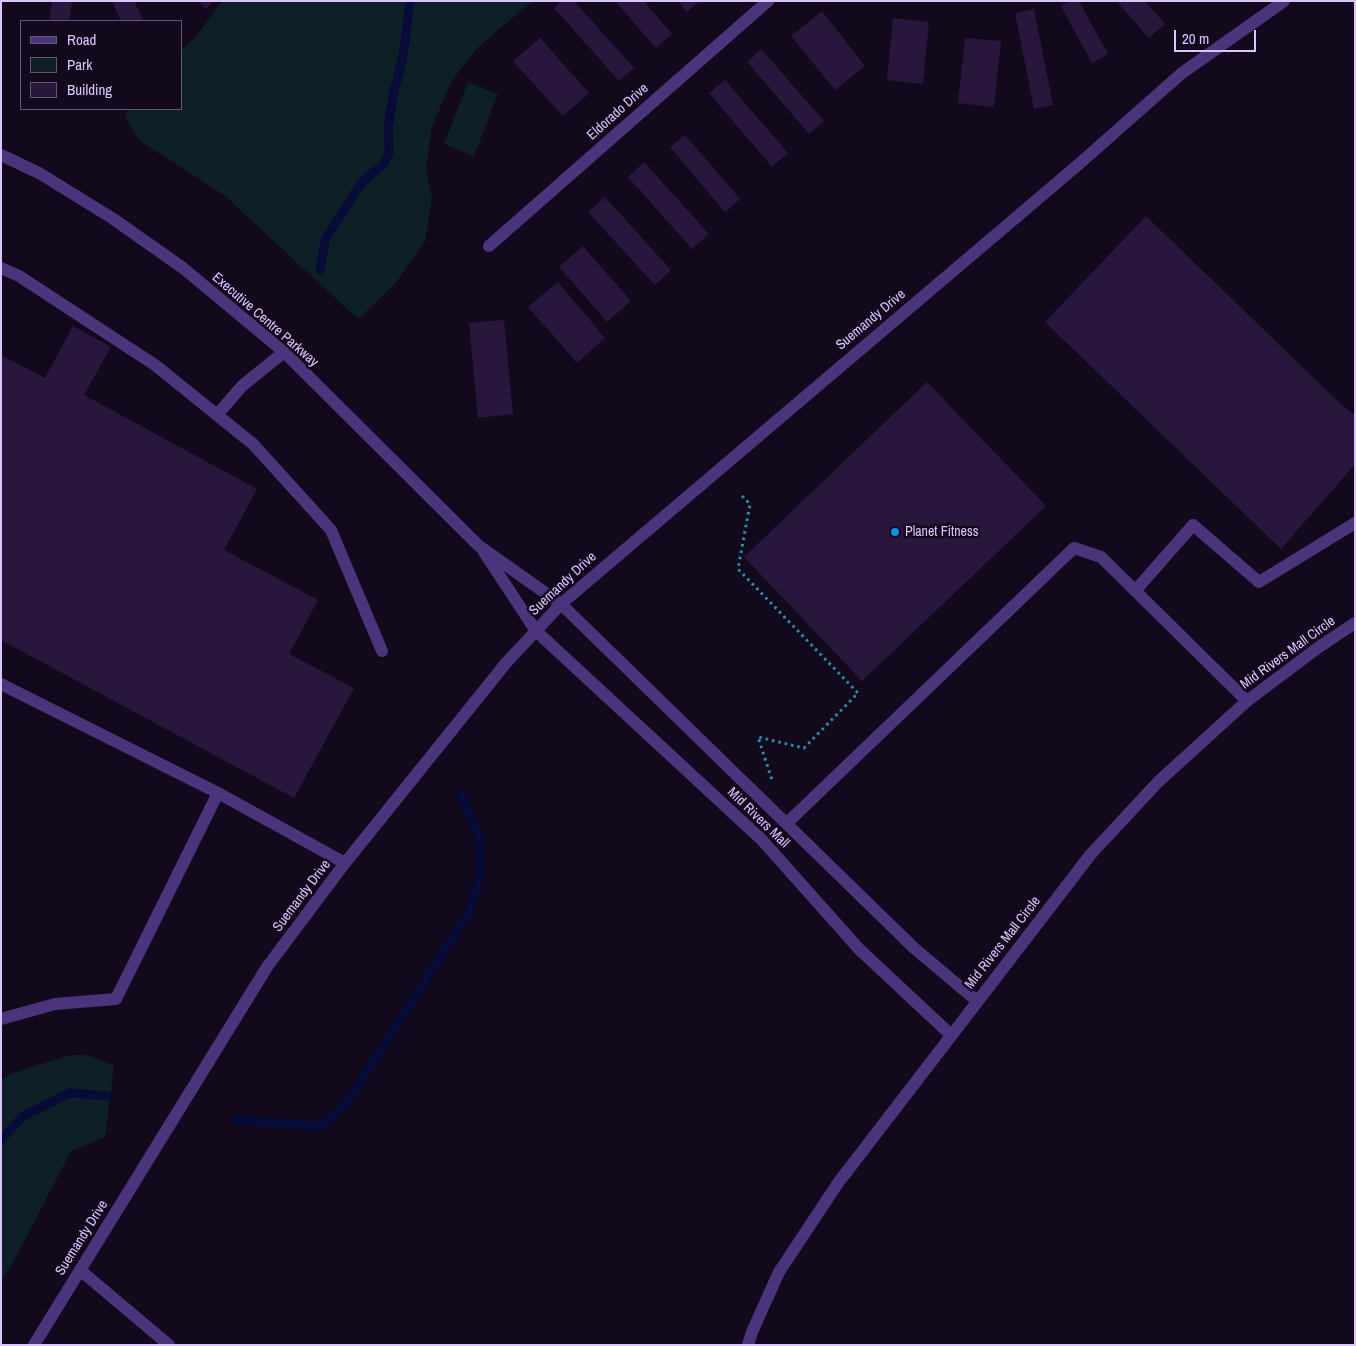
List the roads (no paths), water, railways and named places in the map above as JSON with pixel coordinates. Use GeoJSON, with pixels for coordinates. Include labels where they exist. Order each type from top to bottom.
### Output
{"type":"FeatureCollection","features":[{"type":"Feature","properties":{"kind":"street","name":"Eldorado Drive"},"geometry":{"type":"LineString","coordinates":[[490,246],[768,1]]}},
{"type":"Feature","properties":{"kind":"street","name":"Suemandy Drive"},"geometry":{"type":"LineString","coordinates":[[34,1345],[267,967],[345,863],[506,663],[536,630],[561,604],[1079,164],[1182,73],[1284,1]]}},
{"type":"Feature","properties":{"kind":"street","name":"Executive Centre Parkway"},"geometry":{"type":"LineString","coordinates":[[1,154],[39,173],[112,218],[183,268],[284,352],[479,546],[561,604]]}},
{"type":"Feature","properties":{"kind":"street"},"geometry":{"type":"LineString","coordinates":[[1,268],[19,276],[155,365],[253,444],[331,530],[382,651]]}},
{"type":"Feature","properties":{"kind":"street"},"geometry":{"type":"LineString","coordinates":[[217,415],[242,386],[284,352]]}},
{"type":"Feature","properties":{"kind":"street"},"geometry":{"type":"LineString","coordinates":[[1135,591],[1192,525],[1259,582],[1355,523]]}},
{"type":"Feature","properties":{"kind":"street","name":"Executive Centre Parkway"},"geometry":{"type":"LineString","coordinates":[[479,546],[536,630]]}},
{"type":"Feature","properties":{"kind":"street"},"geometry":{"type":"LineString","coordinates":[[786,823],[1074,548],[1101,557],[1247,701]]}},
{"type":"Feature","properties":{"kind":"street","name":"Mid Rivers Mall"},"geometry":{"type":"LineString","coordinates":[[561,604],[914,948],[977,1001]]}},
{"type":"Feature","properties":{"kind":"street","name":"Mid Rivers Mall Circle"},"geometry":{"type":"LineString","coordinates":[[748,1345],[779,1272],[838,1183],[1091,854],[1158,782],[1247,701],[1319,647],[1355,623]]}},
{"type":"Feature","properties":{"kind":"street","name":"Mid Rivers Mall"},"geometry":{"type":"LineString","coordinates":[[536,630],[762,840],[859,949],[951,1035]]}},
{"type":"Feature","properties":{"kind":"street"},"geometry":{"type":"LineString","coordinates":[[1,684],[218,793],[345,863]]}},
{"type":"Feature","properties":{"kind":"street"},"geometry":{"type":"LineString","coordinates":[[1,1019],[55,1004],[116,999],[218,793]]}},
{"type":"Feature","properties":{"kind":"street"},"geometry":{"type":"LineString","coordinates":[[80,1270],[169,1345]]}},
{"type":"Feature","properties":{"kind":"waterway"},"geometry":{"type":"LineString","coordinates":[[320,270],[325,240],[360,185],[382,166],[389,154],[388,128],[393,95],[403,57],[410,1]]}},
{"type":"Feature","properties":{"kind":"waterway"},"geometry":{"type":"LineString","coordinates":[[235,1120],[322,1126],[347,1103],[468,914],[480,877],[480,841],[461,794]]}},
{"type":"Feature","properties":{"kind":"waterway"},"geometry":{"type":"LineString","coordinates":[[1,1140],[23,1116],[70,1093],[108,1096]]}},
{"type":"Feature","properties":{"kind":"place","name":"Planet Fitness"},"geometry":{"type":"Point","coordinates":[895,532]}}]}
